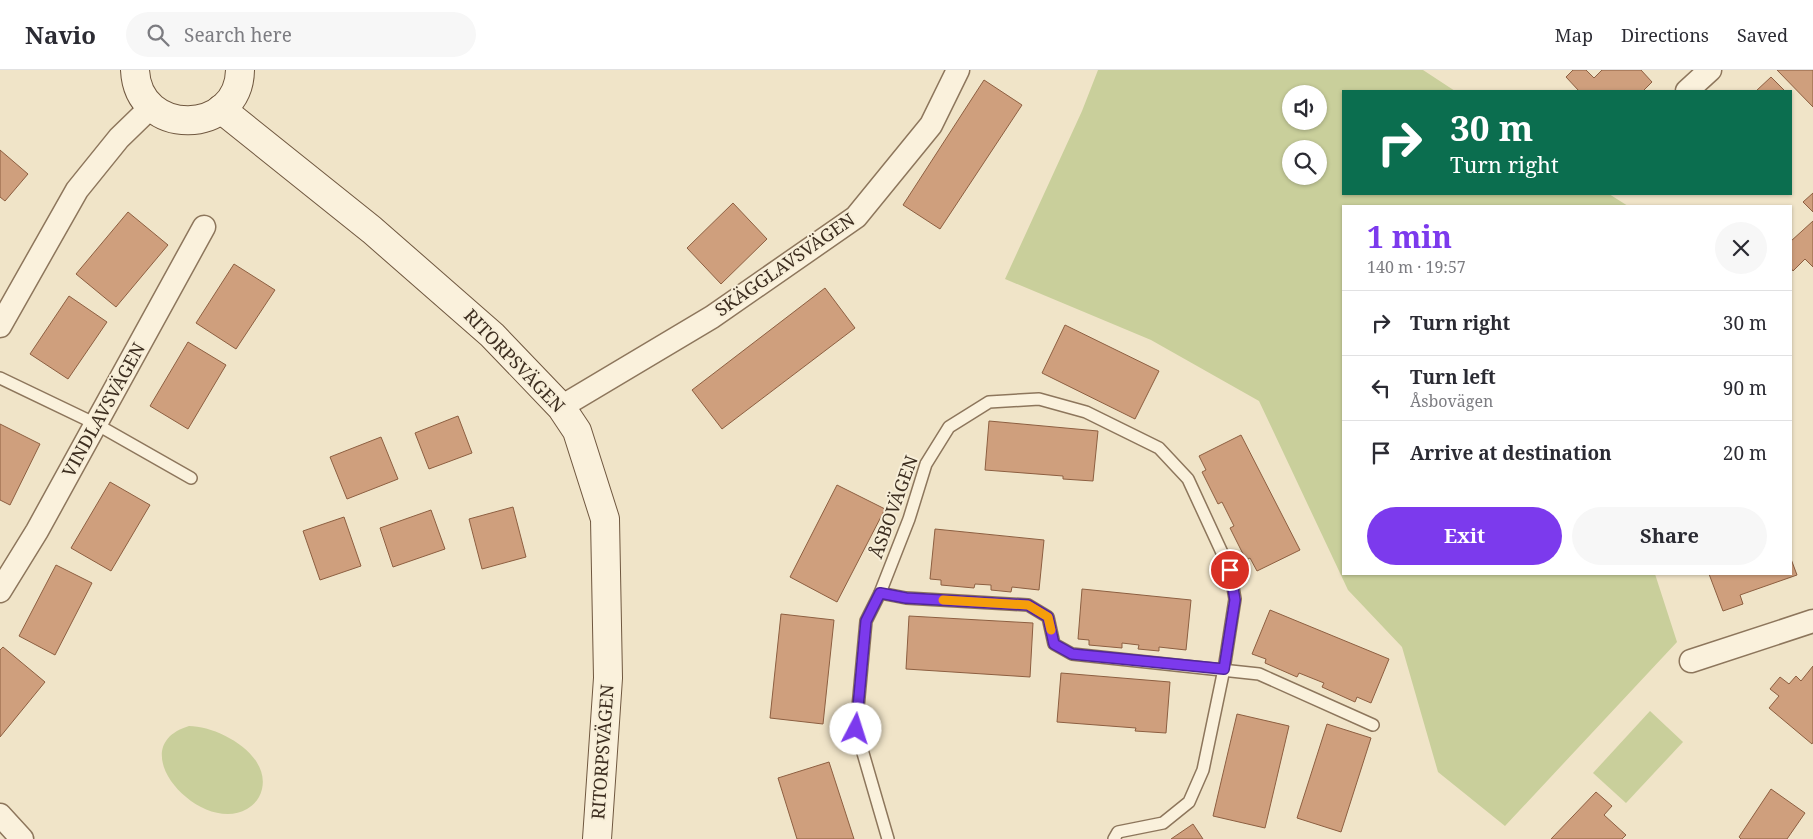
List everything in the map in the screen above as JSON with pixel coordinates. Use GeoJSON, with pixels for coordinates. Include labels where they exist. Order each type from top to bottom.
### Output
{"type":"FeatureCollection","features":[{"type":"Feature","properties":{"kind":"street"},"geometry":{"type":"LineString","coordinates":[[135,70],[135,79],[141,94],[151,107],[164,116],[178,121],[194,121],[208,117],[221,109],[233,95],[240,78],[240,70]]}},
{"type":"Feature","properties":{"kind":"street","name":"SKÄGGLAVSVÄGEN"},"geometry":{"type":"LineString","coordinates":[[561,407],[712,317],[856,217],[931,125],[958,70]]}},
{"type":"Feature","properties":{"kind":"street"},"geometry":{"type":"LineString","coordinates":[[1688,90],[1710,70]]}},
{"type":"Feature","properties":{"kind":"street"},"geometry":{"type":"LineString","coordinates":[[0,326],[77,190],[119,138],[151,107]]}},
{"type":"Feature","properties":{"kind":"street","name":"RITORPSVÄGEN"},"geometry":{"type":"LineString","coordinates":[[221,109],[429,278],[492,335],[561,407],[577,431],[605,520],[608,678],[597,839]]}},
{"type":"Feature","properties":{"kind":"street","name":"VINDLAVSVÄGEN"},"geometry":{"type":"LineString","coordinates":[[0,591],[37,531],[204,228]]}},
{"type":"Feature","properties":{"kind":"street"},"geometry":{"type":"LineString","coordinates":[[1691,661],[1813,621]]}},
{"type":"Feature","properties":{"kind":"street"},"geometry":{"type":"LineString","coordinates":[[0,815],[22,839]]}},
{"type":"Feature","properties":{"kind":"lane"},"geometry":{"type":"LineString","coordinates":[[0,378],[96,424],[191,478]]}},
{"type":"Feature","properties":{"kind":"lane","name":"ÅSBOVÄGEN"},"geometry":{"type":"LineString","coordinates":[[888,839],[856,729],[866,621],[880,593],[909,519],[926,464],[949,427],[989,402],[1039,399],[1086,412],[1159,448],[1188,479],[1230,570],[1235,600],[1224,669],[1203,770],[1189,802],[1163,823],[1118,832],[1114,839]]}},
{"type":"Feature","properties":{"kind":"lane"},"geometry":{"type":"LineString","coordinates":[[880,593],[906,598],[1028,605],[1048,617],[1054,644],[1072,654],[1259,674],[1373,725]]}},
{"type":"Feature","properties":{"kind":"green space"},"geometry":{"type":"Polygon","coordinates":[[[1098,70],[1423,70],[1453,90],[1342,90],[1342,195],[1611,195],[1626,205],[1342,205],[1342,575],[1655,575],[1677,642],[1505,826],[1438,772],[1402,647],[1348,590],[1259,401],[1151,340],[1005,279],[1082,111],[1098,70]]]}},
{"type":"Feature","properties":{"kind":"green space"},"geometry":{"type":"Polygon","coordinates":[[[1650,711],[1683,742],[1626,803],[1593,773],[1650,711]]]}},
{"type":"Feature","properties":{"kind":"green space"},"geometry":{"type":"Polygon","coordinates":[[[189,726],[201,727],[227,737],[239,744],[258,764],[262,776],[262,789],[257,800],[250,807],[228,814],[209,810],[190,800],[174,786],[164,769],[162,752],[170,737],[189,726]]]}},
{"type":"Feature","properties":{"kind":"building"},"geometry":{"type":"Polygon","coordinates":[[[1573,70],[1586,70],[1594,78],[1602,70],[1641,70],[1652,82],[1644,90],[1578,90],[1566,77],[1573,70]]]}},
{"type":"Feature","properties":{"kind":"building"},"geometry":{"type":"Polygon","coordinates":[[[1777,70],[1813,70],[1813,107],[1777,70]]]}},
{"type":"Feature","properties":{"kind":"building"},"geometry":{"type":"Polygon","coordinates":[[[1771,77],[1784,90],[1757,90],[1771,77]]]}},
{"type":"Feature","properties":{"kind":"building"},"geometry":{"type":"Polygon","coordinates":[[[984,80],[1022,105],[940,229],[903,205],[984,80]]]}},
{"type":"Feature","properties":{"kind":"building"},"geometry":{"type":"Polygon","coordinates":[[[0,150],[28,174],[5,201],[0,197],[0,150]]]}},
{"type":"Feature","properties":{"kind":"building"},"geometry":{"type":"Polygon","coordinates":[[[1813,193],[1813,212],[1803,202],[1813,193]]]}},
{"type":"Feature","properties":{"kind":"building"},"geometry":{"type":"Polygon","coordinates":[[[733,203],[767,239],[721,284],[687,248],[733,203]]]}},
{"type":"Feature","properties":{"kind":"building"},"geometry":{"type":"Polygon","coordinates":[[[128,212],[168,245],[116,307],[76,274],[128,212]]]}},
{"type":"Feature","properties":{"kind":"building"},"geometry":{"type":"Polygon","coordinates":[[[1813,221],[1813,267],[1805,259],[1793,271],[1792,240],[1813,221]]]}},
{"type":"Feature","properties":{"kind":"building"},"geometry":{"type":"Polygon","coordinates":[[[234,264],[275,290],[236,349],[196,323],[234,264]]]}},
{"type":"Feature","properties":{"kind":"building"},"geometry":{"type":"Polygon","coordinates":[[[825,288],[855,328],[722,429],[692,390],[825,288]]]}},
{"type":"Feature","properties":{"kind":"building"},"geometry":{"type":"Polygon","coordinates":[[[69,296],[107,322],[68,379],[30,354],[69,296]]]}},
{"type":"Feature","properties":{"kind":"building"},"geometry":{"type":"Polygon","coordinates":[[[1065,325],[1159,371],[1135,419],[1042,373],[1065,325]]]}},
{"type":"Feature","properties":{"kind":"building"},"geometry":{"type":"Polygon","coordinates":[[[188,342],[226,365],[188,429],[150,406],[188,342]]]}},
{"type":"Feature","properties":{"kind":"building"},"geometry":{"type":"Polygon","coordinates":[[[458,416],[472,453],[429,469],[415,433],[458,416]]]}},
{"type":"Feature","properties":{"kind":"building"},"geometry":{"type":"Polygon","coordinates":[[[989,421],[1098,431],[1093,481],[1063,479],[1063,476],[985,470],[989,421]]]}},
{"type":"Feature","properties":{"kind":"building"},"geometry":{"type":"Polygon","coordinates":[[[0,424],[40,444],[10,505],[0,500],[0,424]]]}},
{"type":"Feature","properties":{"kind":"building"},"geometry":{"type":"Polygon","coordinates":[[[1241,435],[1300,550],[1257,571],[1250,558],[1246,560],[1230,528],[1234,526],[1222,502],[1218,504],[1202,472],[1206,470],[1199,456],[1241,435]]]}},
{"type":"Feature","properties":{"kind":"building"},"geometry":{"type":"Polygon","coordinates":[[[381,437],[398,479],[347,499],[330,457],[381,437]]]}},
{"type":"Feature","properties":{"kind":"building"},"geometry":{"type":"Polygon","coordinates":[[[110,482],[150,505],[111,571],[71,548],[110,482]]]}},
{"type":"Feature","properties":{"kind":"building"},"geometry":{"type":"Polygon","coordinates":[[[837,485],[885,509],[837,602],[790,577],[837,485]]]}},
{"type":"Feature","properties":{"kind":"building"},"geometry":{"type":"Polygon","coordinates":[[[513,507],[526,557],[482,569],[469,519],[513,507]]]}},
{"type":"Feature","properties":{"kind":"building"},"geometry":{"type":"Polygon","coordinates":[[[431,510],[445,549],[393,567],[380,528],[431,510]]]}},
{"type":"Feature","properties":{"kind":"building"},"geometry":{"type":"Polygon","coordinates":[[[344,517],[361,566],[320,580],[303,531],[344,517]]]}},
{"type":"Feature","properties":{"kind":"building"},"geometry":{"type":"Polygon","coordinates":[[[935,529],[1044,540],[1039,590],[1012,587],[1011,592],[991,590],[991,585],[975,584],[974,588],[941,585],[941,580],[930,579],[935,529]]]}},
{"type":"Feature","properties":{"kind":"building"},"geometry":{"type":"Polygon","coordinates":[[[1792,562],[1797,575],[1740,595],[1743,604],[1723,611],[1709,575],[1792,575],[1792,562]]]}},
{"type":"Feature","properties":{"kind":"building"},"geometry":{"type":"Polygon","coordinates":[[[56,565],[92,583],[55,655],[19,636],[56,565]]]}},
{"type":"Feature","properties":{"kind":"building"},"geometry":{"type":"Polygon","coordinates":[[[1082,589],[1191,600],[1186,650],[1159,647],[1159,651],[1138,649],[1139,645],[1122,643],[1122,648],[1089,645],[1089,640],[1078,639],[1082,589]]]}},
{"type":"Feature","properties":{"kind":"building"},"geometry":{"type":"Polygon","coordinates":[[[1270,610],[1389,659],[1371,703],[1357,697],[1355,702],[1322,687],[1324,683],[1299,673],[1297,677],[1265,663],[1266,659],[1252,654],[1270,610]]]}},
{"type":"Feature","properties":{"kind":"building"},"geometry":{"type":"Polygon","coordinates":[[[781,614],[834,620],[823,724],[770,718],[781,614]]]}},
{"type":"Feature","properties":{"kind":"building"},"geometry":{"type":"Polygon","coordinates":[[[909,616],[1033,623],[1030,677],[906,669],[909,616]]]}},
{"type":"Feature","properties":{"kind":"building"},"geometry":{"type":"Polygon","coordinates":[[[3,647],[45,682],[0,737],[0,650],[3,647]]]}},
{"type":"Feature","properties":{"kind":"building"},"geometry":{"type":"Polygon","coordinates":[[[1813,666],[1812,744],[1769,708],[1779,696],[1770,689],[1780,677],[1789,684],[1796,676],[1801,681],[1813,666]]]}},
{"type":"Feature","properties":{"kind":"building"},"geometry":{"type":"Polygon","coordinates":[[[1061,673],[1170,682],[1166,733],[1135,731],[1136,728],[1057,722],[1061,673]]]}},
{"type":"Feature","properties":{"kind":"building"},"geometry":{"type":"Polygon","coordinates":[[[1237,714],[1289,726],[1265,828],[1213,816],[1237,714]]]}},
{"type":"Feature","properties":{"kind":"building"},"geometry":{"type":"Polygon","coordinates":[[[1327,724],[1371,738],[1341,832],[1297,818],[1327,724]]]}},
{"type":"Feature","properties":{"kind":"building"},"geometry":{"type":"Polygon","coordinates":[[[829,762],[854,839],[797,839],[778,778],[829,762]]]}},
{"type":"Feature","properties":{"kind":"building"},"geometry":{"type":"Polygon","coordinates":[[[1771,789],[1805,813],[1787,839],[1741,839],[1739,837],[1771,789]]]}},
{"type":"Feature","properties":{"kind":"building"},"geometry":{"type":"Polygon","coordinates":[[[1596,792],[1612,806],[1604,815],[1626,835],[1622,839],[1551,839],[1596,792]]]}},
{"type":"Feature","properties":{"kind":"building"},"geometry":{"type":"Polygon","coordinates":[[[1193,824],[1203,839],[1171,839],[1193,824]]]}},
{"type":"Feature","properties":{"kind":"slow traffic"},"geometry":{"type":"LineString","coordinates":[[943,600],[1028,605],[1048,617],[1051,630]]}},
{"type":"Feature","properties":{"kind":"route"},"geometry":{"type":"LineString","coordinates":[[856,729],[866,621],[880,593],[906,598],[1028,605],[1048,617],[1054,644],[1072,654],[1224,669],[1235,600],[1230,570]]}}]}
